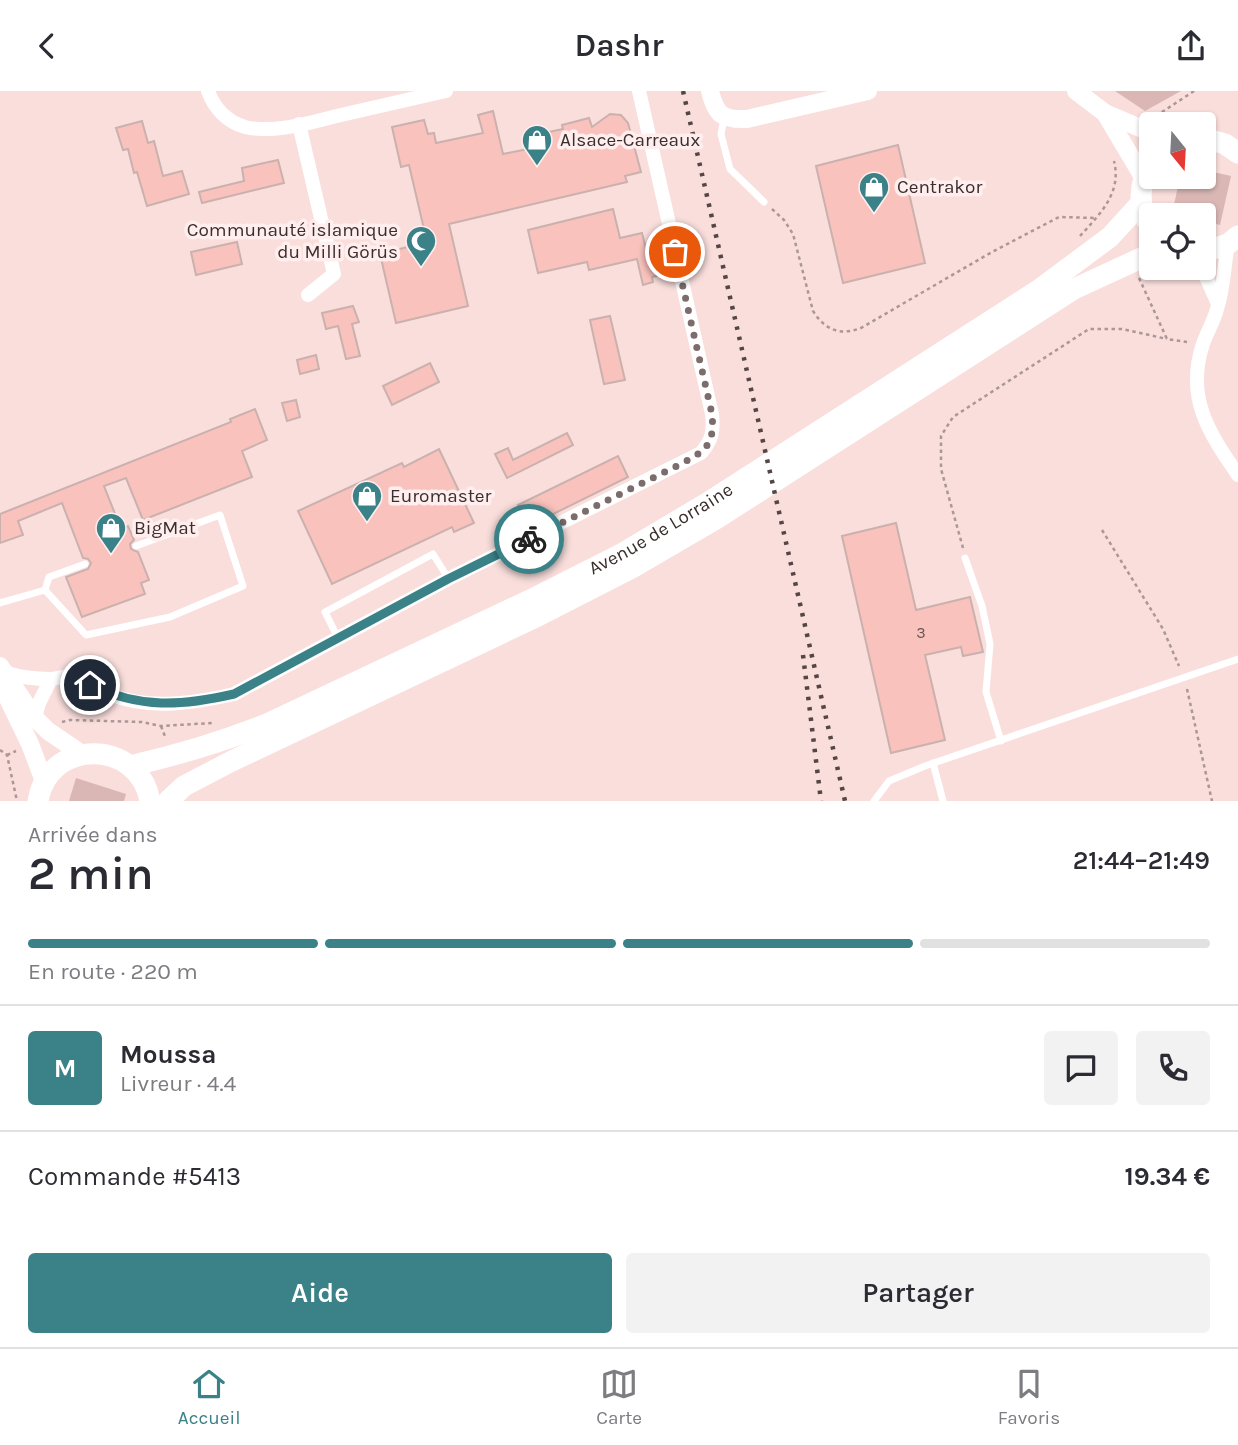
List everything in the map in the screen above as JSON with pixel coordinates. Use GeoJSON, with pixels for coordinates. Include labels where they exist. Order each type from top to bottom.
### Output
{"type":"FeatureCollection","features":[{"type":"Feature","properties":{"kind":"main road"},"geometry":{"type":"LineString","coordinates":[[1216,141],[1234,146]]}},
{"type":"Feature","properties":{"kind":"main road"},"geometry":{"type":"LineString","coordinates":[[1141,203],[1143,189]]}},
{"type":"Feature","properties":{"kind":"main road","name":"Avenue de Lorraine"},"geometry":{"type":"LineString","coordinates":[[825,439],[1110,237],[1139,205]]}},
{"type":"Feature","properties":{"kind":"main road"},"geometry":{"type":"LineString","coordinates":[[1216,247],[1233,240]]}},
{"type":"Feature","properties":{"kind":"main road","name":"Avenue de Lorraine"},"geometry":{"type":"LineString","coordinates":[[167,801],[184,786],[232,761],[632,569],[711,511],[825,439],[1074,289],[1139,258]]}},
{"type":"Feature","properties":{"kind":"main road","name":"Avenue de Lorraine"},"geometry":{"type":"LineString","coordinates":[[130,766],[172,757],[267,724],[711,511]]}},
{"type":"Feature","properties":{"kind":"main road"},"geometry":{"type":"LineString","coordinates":[[41,791],[60,764],[82,754],[99,753],[116,757],[130,766],[143,780],[150,801]]}},
{"type":"Feature","properties":{"kind":"street"},"geometry":{"type":"LineString","coordinates":[[208,91],[211,101],[223,115],[243,127],[267,129],[446,91]]}},
{"type":"Feature","properties":{"kind":"street"},"geometry":{"type":"LineString","coordinates":[[2,674],[51,679],[69,676],[111,695],[166,705],[234,694],[448,579],[701,453],[711,441],[712,414],[639,91]]}},
{"type":"Feature","properties":{"kind":"street"},"geometry":{"type":"LineString","coordinates":[[710,91],[718,112],[724,118],[747,119],[868,91]]}},
{"type":"Feature","properties":{"kind":"street"},"geometry":{"type":"LineString","coordinates":[[1076,91],[1105,113],[1139,127]]}},
{"type":"Feature","properties":{"kind":"street"},"geometry":{"type":"LineString","coordinates":[[1105,113],[1139,158]]}},
{"type":"Feature","properties":{"kind":"street"},"geometry":{"type":"LineString","coordinates":[[299,124],[334,275],[308,295]]}},
{"type":"Feature","properties":{"kind":"street"},"geometry":{"type":"LineString","coordinates":[[1233,240],[1219,306],[1203,345],[1197,376],[1198,401],[1206,425],[1238,475]]}},
{"type":"Feature","properties":{"kind":"street"},"geometry":{"type":"LineString","coordinates":[[1207,280],[1219,306]]}},
{"type":"Feature","properties":{"kind":"street"},"geometry":{"type":"LineString","coordinates":[[2,674],[48,731],[82,754]]}},
{"type":"Feature","properties":{"kind":"street"},"geometry":{"type":"LineString","coordinates":[[2,674],[30,744],[41,791]]}},
{"type":"Feature","properties":{"kind":"street"},"geometry":{"type":"LineString","coordinates":[[36,717],[39,703],[51,679]]}},
{"type":"Feature","properties":{"kind":"lane"},"geometry":{"type":"LineString","coordinates":[[724,118],[721,134],[730,169],[764,202]]}},
{"type":"Feature","properties":{"kind":"lane"},"geometry":{"type":"LineString","coordinates":[[45,590],[86,635],[170,617],[243,586],[220,515],[136,546]]}},
{"type":"Feature","properties":{"kind":"lane"},"geometry":{"type":"LineString","coordinates":[[338,638],[325,612],[433,554],[448,579]]}},
{"type":"Feature","properties":{"kind":"lane"},"geometry":{"type":"LineString","coordinates":[[965,558],[982,606],[990,644],[986,692],[1001,741]]}},
{"type":"Feature","properties":{"kind":"lane"},"geometry":{"type":"LineString","coordinates":[[45,590],[49,577],[85,564]]}},
{"type":"Feature","properties":{"kind":"lane"},"geometry":{"type":"LineString","coordinates":[[0,603],[45,590]]}},
{"type":"Feature","properties":{"kind":"lane"},"geometry":{"type":"LineString","coordinates":[[874,801],[889,781],[933,763],[1238,659]]}},
{"type":"Feature","properties":{"kind":"lane"},"geometry":{"type":"LineString","coordinates":[[933,763],[943,801]]}},
{"type":"Feature","properties":{"kind":"path"},"geometry":{"type":"LineString","coordinates":[[764,202],[784,220],[793,234],[813,311],[820,322],[834,331],[848,333],[1059,217],[1096,218],[1110,237]]}},
{"type":"Feature","properties":{"kind":"path"},"geometry":{"type":"LineString","coordinates":[[1128,262],[1145,288],[1167,339]]}},
{"type":"Feature","properties":{"kind":"path"},"geometry":{"type":"LineString","coordinates":[[965,558],[941,469],[941,436],[953,417],[1089,329],[1122,329],[1203,345]]}},
{"type":"Feature","properties":{"kind":"path"},"geometry":{"type":"LineString","coordinates":[[1102,530],[1163,629],[1184,678],[1212,801]]}},
{"type":"Feature","properties":{"kind":"path"},"geometry":{"type":"LineString","coordinates":[[48,731],[60,722],[70,720],[142,722],[161,726]]}},
{"type":"Feature","properties":{"kind":"path"},"geometry":{"type":"LineString","coordinates":[[7,755],[30,744]]}},
{"type":"Feature","properties":{"kind":"path"},"geometry":{"type":"LineString","coordinates":[[0,750],[7,755],[17,801]]}},
{"type":"Feature","properties":{"kind":"shaded area"},"geometry":{"type":"Polygon","coordinates":[[[1115,91],[1181,91],[1145,111],[1115,91]]]}},
{"type":"Feature","properties":{"kind":"shaded area"},"geometry":{"type":"Polygon","coordinates":[[[1216,173],[1231,176],[1220,225],[1216,224],[1216,203],[1174,203],[1177,189],[1216,189],[1216,173]]]}},
{"type":"Feature","properties":{"kind":"shaded area"},"geometry":{"type":"Polygon","coordinates":[[[76,778],[126,794],[124,801],[69,801],[76,778]]]}},
{"type":"Feature","properties":{"kind":"building"},"geometry":{"type":"Polygon","coordinates":[[[493,111],[503,154],[528,149],[525,137],[563,129],[562,125],[589,118],[592,127],[610,114],[621,115],[628,123],[641,172],[625,176],[627,182],[449,224],[468,306],[396,323],[380,254],[427,242],[409,165],[401,167],[392,127],[424,120],[428,134],[434,133],[436,143],[483,133],[478,115],[493,111]]]}},
{"type":"Feature","properties":{"kind":"building"},"geometry":{"type":"Polygon","coordinates":[[[142,121],[148,143],[154,141],[163,176],[182,171],[189,194],[147,206],[128,149],[123,150],[116,128],[142,121]]]}},
{"type":"Feature","properties":{"kind":"building"},"geometry":{"type":"Polygon","coordinates":[[[898,145],[925,263],[843,283],[816,166],[898,145]]]}},
{"type":"Feature","properties":{"kind":"building"},"geometry":{"type":"Polygon","coordinates":[[[278,160],[284,183],[202,203],[199,192],[244,181],[242,168],[278,160]]]}},
{"type":"Feature","properties":{"kind":"building"},"geometry":{"type":"Polygon","coordinates":[[[613,209],[620,238],[642,233],[648,257],[652,255],[657,276],[652,277],[653,282],[643,285],[637,259],[589,270],[587,262],[538,273],[528,230],[613,209]]]}},
{"type":"Feature","properties":{"kind":"building"},"geometry":{"type":"Polygon","coordinates":[[[237,242],[242,264],[196,275],[191,252],[237,242]]]}},
{"type":"Feature","properties":{"kind":"building"},"geometry":{"type":"Polygon","coordinates":[[[353,306],[359,322],[352,324],[360,356],[346,359],[338,326],[326,329],[322,313],[353,306]]]}},
{"type":"Feature","properties":{"kind":"building"},"geometry":{"type":"Polygon","coordinates":[[[610,316],[625,380],[604,384],[590,320],[610,316]]]}},
{"type":"Feature","properties":{"kind":"building"},"geometry":{"type":"Polygon","coordinates":[[[316,355],[319,369],[300,374],[297,360],[316,355]]]}},
{"type":"Feature","properties":{"kind":"building"},"geometry":{"type":"Polygon","coordinates":[[[430,363],[439,382],[392,405],[383,386],[430,363]]]}},
{"type":"Feature","properties":{"kind":"building"},"geometry":{"type":"Polygon","coordinates":[[[296,400],[300,417],[287,421],[282,403],[296,400]]]}},
{"type":"Feature","properties":{"kind":"building"},"geometry":{"type":"Polygon","coordinates":[[[255,409],[267,440],[242,451],[252,477],[143,520],[126,478],[104,486],[121,529],[128,526],[134,540],[130,544],[131,549],[138,552],[149,580],[141,583],[145,594],[82,617],[66,577],[88,569],[91,563],[83,558],[62,503],[18,521],[23,535],[0,543],[0,514],[231,422],[230,419],[255,409]]]}},
{"type":"Feature","properties":{"kind":"building"},"geometry":{"type":"Polygon","coordinates":[[[567,433],[573,445],[507,478],[495,454],[508,448],[513,460],[567,433]]]}},
{"type":"Feature","properties":{"kind":"building","name":"Euromaster"},"geometry":{"type":"Polygon","coordinates":[[[439,449],[474,523],[454,532],[452,527],[332,584],[298,511],[402,463],[404,467],[439,449]]]}},
{"type":"Feature","properties":{"kind":"building"},"geometry":{"type":"Polygon","coordinates":[[[618,456],[628,477],[529,526],[518,505],[618,456]]]}},
{"type":"Feature","properties":{"kind":"building"},"geometry":{"type":"Polygon","coordinates":[[[896,523],[916,610],[970,597],[983,652],[963,656],[961,647],[925,655],[945,740],[891,753],[842,536],[896,523]]]}},
{"type":"Feature","properties":{"kind":"railway"},"geometry":{"type":"LineString","coordinates":[[683,91],[845,801]]}},
{"type":"Feature","properties":{"kind":"railway"},"geometry":{"type":"LineString","coordinates":[[803,655],[821,801]]}},
{"type":"Feature","properties":{"kind":"way so far"},"geometry":{"type":"LineString","coordinates":[[529,539],[679,465],[701,453],[711,441],[712,414],[675,252]]}},
{"type":"Feature","properties":{"kind":"place","name":"Alsace-Carreaux"},"geometry":{"type":"Point","coordinates":[537,167]}},
{"type":"Feature","properties":{"kind":"place","name":"Centrakor"},"geometry":{"type":"Point","coordinates":[874,214]}},
{"type":"Feature","properties":{"kind":"place","name":"Communauté islamique du Milli Görüs"},"geometry":{"type":"Point","coordinates":[421,268]}},
{"type":"Feature","properties":{"kind":"place","name":"Euromaster"},"geometry":{"type":"Point","coordinates":[367,523]}},
{"type":"Feature","properties":{"kind":"place","name":"BigMat"},"geometry":{"type":"Point","coordinates":[111,555]}},
{"type":"Feature","properties":{"kind":"route"},"geometry":{"type":"LineString","coordinates":[[90,685],[111,695],[166,705],[234,694],[448,579],[529,539]]}}]}
